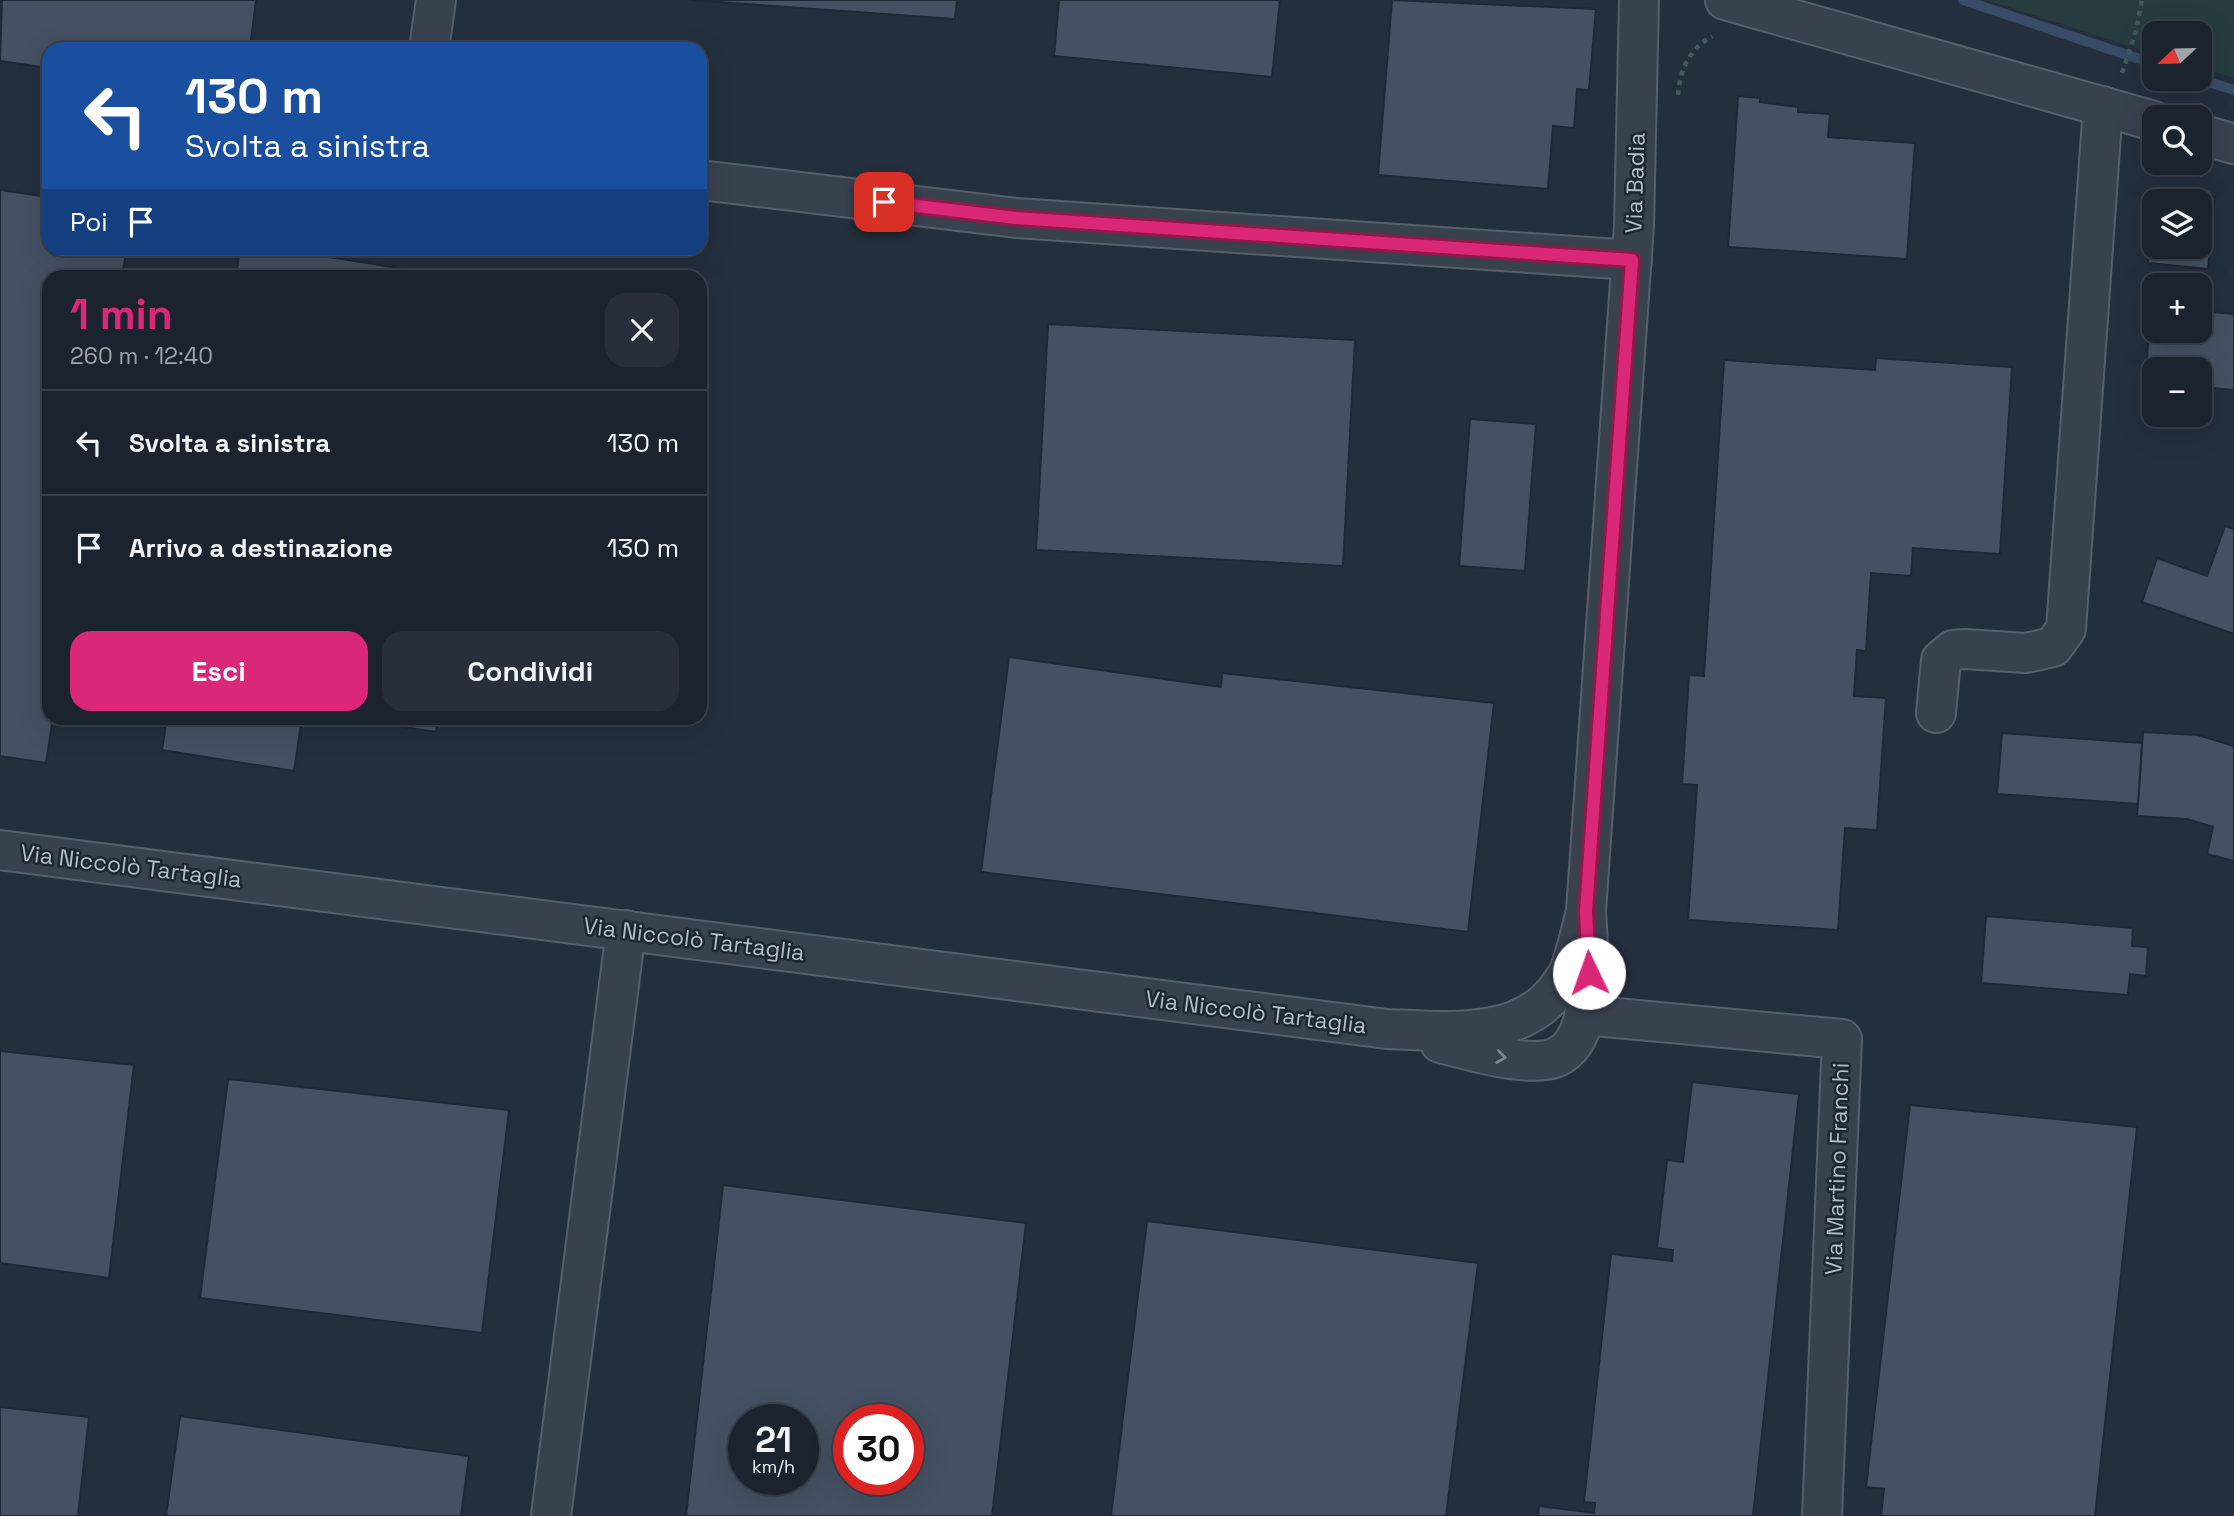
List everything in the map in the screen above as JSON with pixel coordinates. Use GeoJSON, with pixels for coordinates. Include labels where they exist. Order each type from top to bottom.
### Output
{"type":"FeatureCollection","features":[{"type":"Feature","properties":{"kind":"street"},"geometry":{"type":"LineString","coordinates":[[430,42],[436,0]]}},
{"type":"Feature","properties":{"kind":"street","name":"Via Badia"},"geometry":{"type":"LineString","coordinates":[[1579,1030],[1589,973],[1586,911],[1632,260],[1639,0]]}},
{"type":"Feature","properties":{"kind":"street"},"geometry":{"type":"LineString","coordinates":[[1721,17],[2103,106],[2142,117]]}},
{"type":"Feature","properties":{"kind":"street"},"geometry":{"type":"LineString","coordinates":[[1937,713],[1941,660],[1952,650],[2026,653],[2053,647],[2066,629],[2103,106]]}},
{"type":"Feature","properties":{"kind":"street"},"geometry":{"type":"LineString","coordinates":[[2212,138],[2234,144]]}},
{"type":"Feature","properties":{"kind":"street"},"geometry":{"type":"LineString","coordinates":[[707,181],[1016,218],[1632,260]]}},
{"type":"Feature","properties":{"kind":"street","name":"Via Niccolò Tartaglia"},"geometry":{"type":"LineString","coordinates":[[0,850],[1387,1029],[1484,1030],[1532,1012]]}},
{"type":"Feature","properties":{"kind":"street","name":"Via Badia"},"geometry":{"type":"LineString","coordinates":[[1532,1012],[1552,996],[1570,971],[1586,911]]}},
{"type":"Feature","properties":{"kind":"street"},"geometry":{"type":"LineString","coordinates":[[551,1516],[626,930]]}},
{"type":"Feature","properties":{"kind":"street","name":"Via Niccolò Tartaglia"},"geometry":{"type":"LineString","coordinates":[[1387,1029],[1482,1054],[1528,1060],[1556,1057],[1579,1030]]}},
{"type":"Feature","properties":{"kind":"street","name":"Via Martino Franchi"},"geometry":{"type":"LineString","coordinates":[[1579,1030],[1842,1039],[1822,1516]]}},
{"type":"Feature","properties":{"kind":"path"},"geometry":{"type":"LineString","coordinates":[[2126,66],[2142,0]]}},
{"type":"Feature","properties":{"kind":"path"},"geometry":{"type":"LineString","coordinates":[[1678,102],[1681,74],[1687,58],[1721,17]]}},
{"type":"Feature","properties":{"kind":"green space"},"geometry":{"type":"Polygon","coordinates":[[[1987,0],[2234,0],[2234,78],[2212,72],[2212,21],[2142,21],[2142,50],[1987,0]]]}},
{"type":"Feature","properties":{"kind":"building"},"geometry":{"type":"Polygon","coordinates":[[[2,0],[256,0],[251,42],[42,42],[42,67],[0,61],[2,0]]]}},
{"type":"Feature","properties":{"kind":"building"},"geometry":{"type":"Polygon","coordinates":[[[690,0],[957,0],[955,19],[690,0]]]}},
{"type":"Feature","properties":{"kind":"building"},"geometry":{"type":"Polygon","coordinates":[[[1059,0],[1280,0],[1272,77],[1054,56],[1059,0]]]}},
{"type":"Feature","properties":{"kind":"building"},"geometry":{"type":"Polygon","coordinates":[[[1392,0],[1596,9],[1589,90],[1577,89],[1574,128],[1553,126],[1548,189],[1378,175],[1392,0]]]}},
{"type":"Feature","properties":{"kind":"building"},"geometry":{"type":"Polygon","coordinates":[[[1738,96],[1798,107],[1798,112],[1830,114],[1828,137],[1915,143],[1907,259],[1728,247],[1738,96]]]}},
{"type":"Feature","properties":{"kind":"building"},"geometry":{"type":"Polygon","coordinates":[[[0,190],[42,196],[42,256],[126,256],[123,270],[42,270],[42,725],[52,725],[46,763],[0,756],[0,190]]]}},
{"type":"Feature","properties":{"kind":"building"},"geometry":{"type":"Polygon","coordinates":[[[2212,197],[2215,197],[2212,228],[2212,197]]]}},
{"type":"Feature","properties":{"kind":"building"},"geometry":{"type":"Polygon","coordinates":[[[239,256],[322,256],[412,270],[237,270],[239,256]]]}},
{"type":"Feature","properties":{"kind":"building"},"geometry":{"type":"Polygon","coordinates":[[[2148,259],[2209,259],[2208,269],[2148,263],[2148,259]]]}},
{"type":"Feature","properties":{"kind":"building"},"geometry":{"type":"Polygon","coordinates":[[[2212,312],[2234,314],[2234,390],[2212,388],[2212,357],[2147,357],[2148,343],[2212,343],[2212,312]]]}},
{"type":"Feature","properties":{"kind":"building"},"geometry":{"type":"Polygon","coordinates":[[[1048,324],[1355,340],[1343,566],[1036,550],[1048,324]]]}},
{"type":"Feature","properties":{"kind":"building"},"geometry":{"type":"Polygon","coordinates":[[[1876,358],[2012,367],[2000,554],[1913,548],[1911,576],[1871,573],[1866,651],[1857,650],[1854,696],[1886,698],[1877,830],[1845,828],[1838,930],[1688,920],[1697,785],[1682,784],[1689,675],[1704,676],[1724,360],[1875,370],[1876,358]]]}},
{"type":"Feature","properties":{"kind":"building"},"geometry":{"type":"Polygon","coordinates":[[[1470,419],[1536,424],[1525,571],[1459,566],[1470,419]]]}},
{"type":"Feature","properties":{"kind":"building"},"geometry":{"type":"Polygon","coordinates":[[[2225,526],[2234,529],[2234,634],[2142,602],[2157,558],[2207,576],[2225,526]]]}},
{"type":"Feature","properties":{"kind":"building"},"geometry":{"type":"Polygon","coordinates":[[[1009,657],[1221,687],[1222,673],[1494,703],[1468,932],[981,872],[1009,657]]]}},
{"type":"Feature","properties":{"kind":"building"},"geometry":{"type":"Polygon","coordinates":[[[166,725],[301,725],[294,771],[162,750],[166,725]]]}},
{"type":"Feature","properties":{"kind":"building"},"geometry":{"type":"Polygon","coordinates":[[[391,725],[437,725],[436,732],[391,725]]]}},
{"type":"Feature","properties":{"kind":"building"},"geometry":{"type":"Polygon","coordinates":[[[2143,732],[2198,735],[2234,746],[2234,861],[2207,854],[2213,827],[2187,819],[2137,816],[2143,732]]]}},
{"type":"Feature","properties":{"kind":"building"},"geometry":{"type":"Polygon","coordinates":[[[2002,733],[2142,743],[2138,804],[1997,794],[2002,733]]]}},
{"type":"Feature","properties":{"kind":"building"},"geometry":{"type":"Polygon","coordinates":[[[1986,916],[2133,928],[2132,946],[2148,947],[2146,976],[2130,974],[2128,995],[1981,983],[1986,916]]]}},
{"type":"Feature","properties":{"kind":"building"},"geometry":{"type":"Polygon","coordinates":[[[0,1051],[134,1065],[109,1278],[0,1263],[0,1051]]]}},
{"type":"Feature","properties":{"kind":"building"},"geometry":{"type":"Polygon","coordinates":[[[228,1079],[509,1110],[482,1333],[200,1298],[228,1079]]]}},
{"type":"Feature","properties":{"kind":"building"},"geometry":{"type":"Polygon","coordinates":[[[1692,1082],[1799,1094],[1753,1516],[1538,1516],[1539,1506],[1594,1513],[1595,1503],[1584,1502],[1611,1254],[1672,1261],[1673,1250],[1657,1248],[1667,1160],[1683,1162],[1692,1082]]]}},
{"type":"Feature","properties":{"kind":"building"},"geometry":{"type":"Polygon","coordinates":[[[1910,1105],[2137,1127],[2095,1516],[1881,1516],[1884,1489],[1866,1487],[1910,1105]]]}},
{"type":"Feature","properties":{"kind":"building"},"geometry":{"type":"Polygon","coordinates":[[[723,1185],[1026,1223],[992,1516],[686,1516],[723,1185]]]}},
{"type":"Feature","properties":{"kind":"building"},"geometry":{"type":"Polygon","coordinates":[[[1147,1221],[1478,1263],[1446,1516],[1111,1516],[1147,1221]]]}},
{"type":"Feature","properties":{"kind":"building"},"geometry":{"type":"Polygon","coordinates":[[[0,1407],[89,1417],[78,1516],[0,1516],[0,1407]]]}},
{"type":"Feature","properties":{"kind":"building"},"geometry":{"type":"Polygon","coordinates":[[[180,1416],[469,1456],[461,1516],[166,1516],[180,1416]]]}},
{"type":"Feature","properties":{"kind":"waterway"},"geometry":{"type":"LineString","coordinates":[[1963,0],[2142,60]]}},
{"type":"Feature","properties":{"kind":"waterway"},"geometry":{"type":"LineString","coordinates":[[2212,83],[2234,90]]}},
{"type":"Feature","properties":{"kind":"route"},"geometry":{"type":"LineString","coordinates":[[884,202],[1016,218],[1632,260],[1586,911],[1589,973]]}}]}
